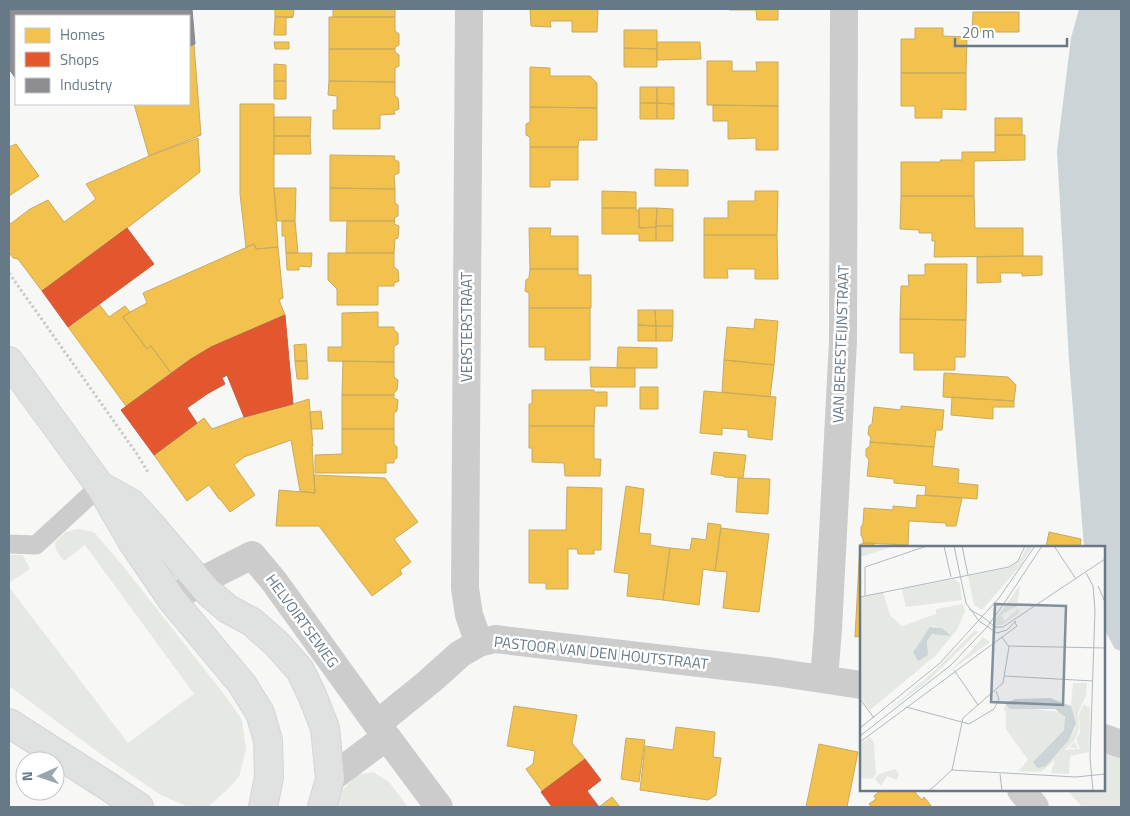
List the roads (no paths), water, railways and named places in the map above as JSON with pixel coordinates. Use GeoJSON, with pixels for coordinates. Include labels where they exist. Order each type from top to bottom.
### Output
{"type":"FeatureCollection","features":[{"type":"Feature","properties":{"kind":"main road","name":"HELVOIRTSEWEG"},"geometry":{"type":"LineString","coordinates":[[9,361],[100,486],[132,541],[172,600],[237,677],[260,713],[268,740],[269,777],[263,807]]}},
{"type":"Feature","properties":{"kind":"main road","name":"HELVOIRTSEWEG"},"geometry":{"type":"LineString","coordinates":[[100,486],[131,503],[199,582],[228,609],[252,622],[277,644],[300,670],[325,728],[330,779],[322,807]]}},
{"type":"Feature","properties":{"kind":"main road"},"geometry":{"type":"LineString","coordinates":[[9,723],[139,807]]}},
{"type":"Feature","properties":{"kind":"street","name":"VERSTERSTRAAT"},"geometry":{"type":"LineString","coordinates":[[469,9],[465,588],[469,615],[478,643]]}},
{"type":"Feature","properties":{"kind":"street","name":"VAN BERESTEIJNSTRAAT"},"geometry":{"type":"LineString","coordinates":[[824,679],[843,341],[844,9]]}},
{"type":"Feature","properties":{"kind":"street","name":"HELVOIRTSEWEG"},"geometry":{"type":"LineString","coordinates":[[172,600],[199,582],[252,555],[273,580],[439,807]]}},
{"type":"Feature","properties":{"kind":"street","name":"PASTOOR VAN DEN HOUTSTRAAT"},"geometry":{"type":"LineString","coordinates":[[382,730],[430,680],[460,654],[478,643],[495,640],[860,685]]}},
{"type":"Feature","properties":{"kind":"street"},"geometry":{"type":"LineString","coordinates":[[330,779],[382,730]]}},
{"type":"Feature","properties":{"kind":"street"},"geometry":{"type":"LineString","coordinates":[[1105,738],[1121,744]]}},
{"type":"Feature","properties":{"kind":"street"},"geometry":{"type":"LineString","coordinates":[[1022,791],[1035,807]]}},
{"type":"Feature","properties":{"kind":"lane"},"geometry":{"type":"LineString","coordinates":[[9,544],[40,552],[100,486]]}}]}
